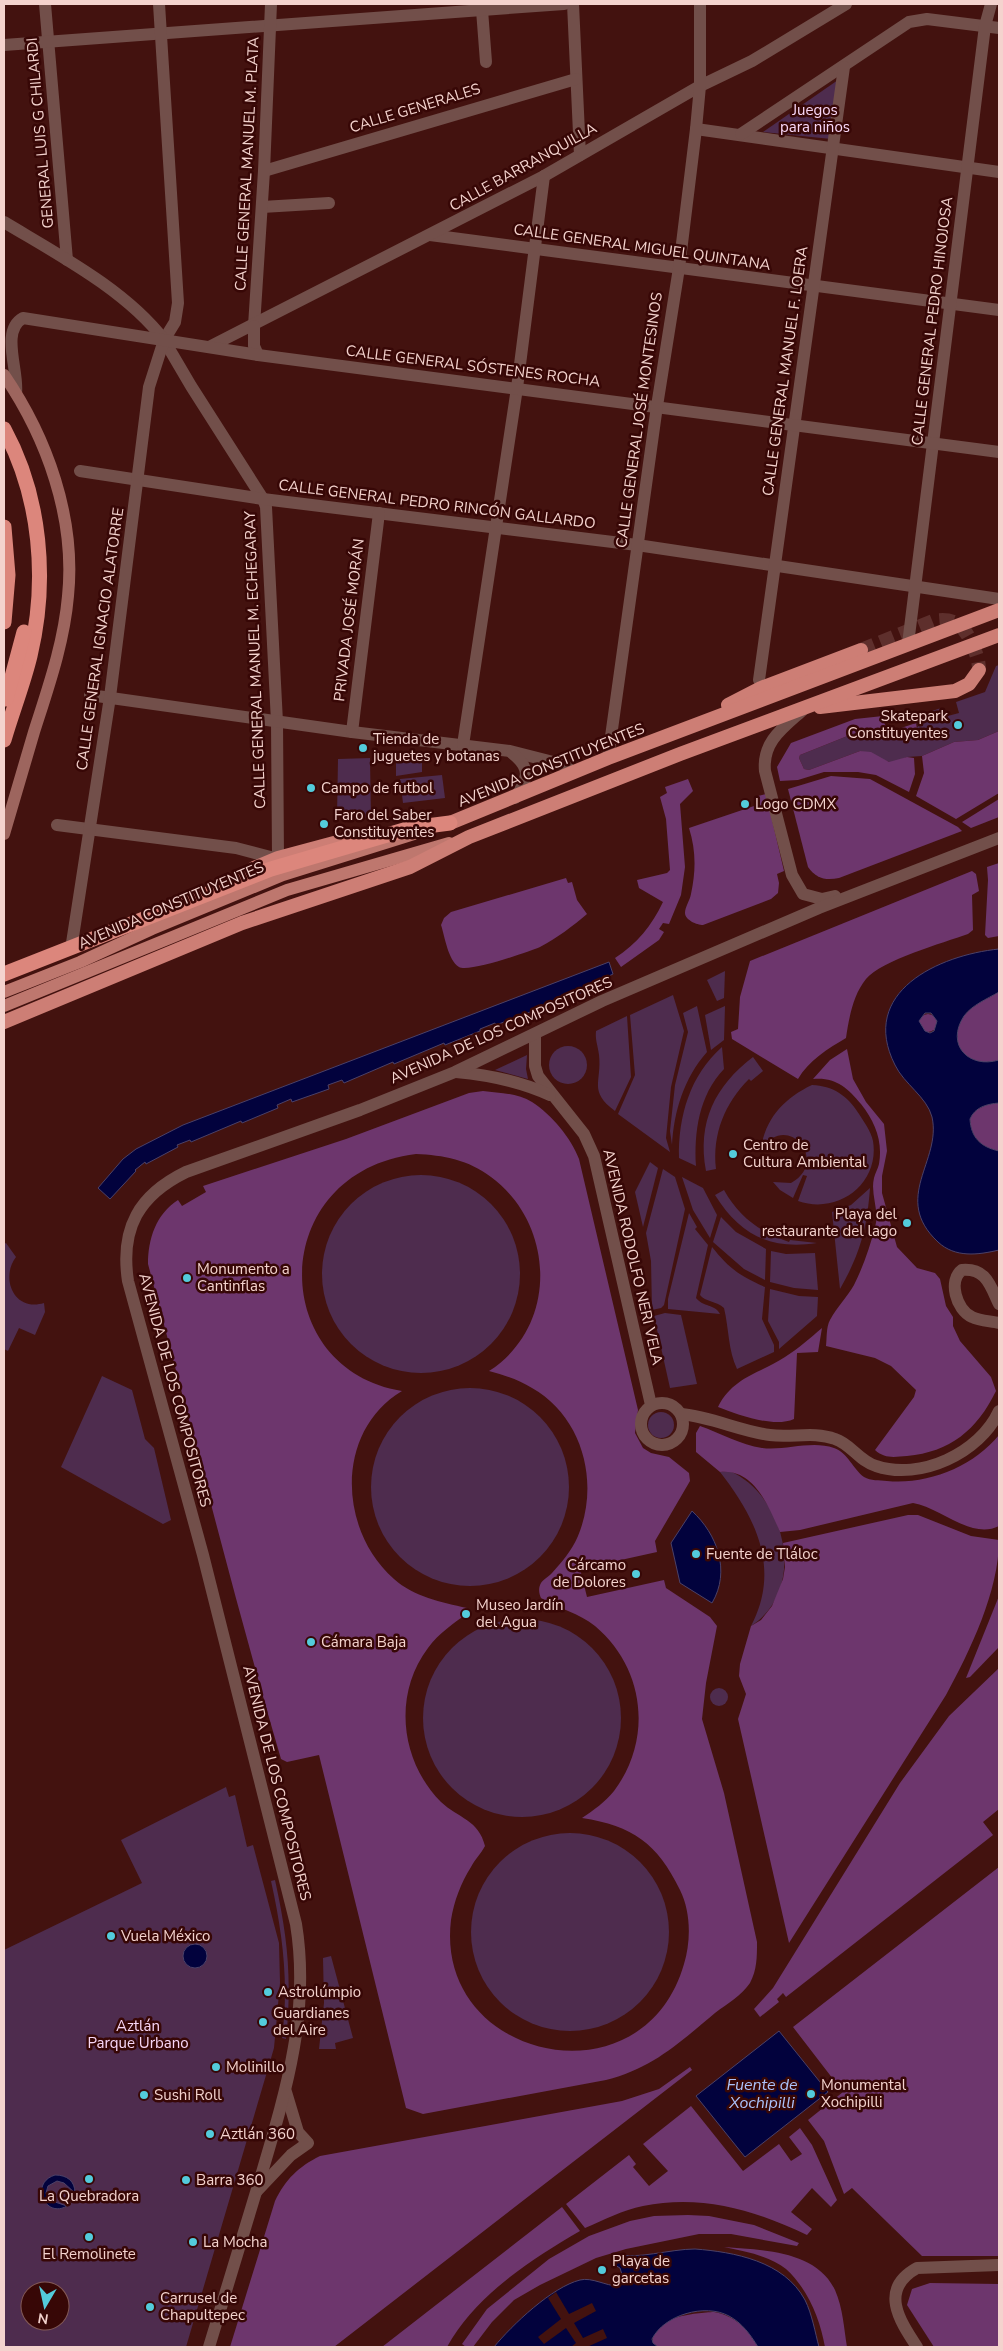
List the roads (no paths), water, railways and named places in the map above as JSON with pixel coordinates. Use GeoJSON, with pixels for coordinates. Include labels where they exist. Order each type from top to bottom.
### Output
{"type":"FeatureCollection","features":[{"type":"Feature","properties":{"kind":"highway"},"geometry":{"type":"LineString","coordinates":[[4,429],[16,452],[31,498],[40,564],[38,611],[32,648],[4,740]]}},
{"type":"Feature","properties":{"kind":"highway"},"geometry":{"type":"LineString","coordinates":[[4,442],[22,504],[30,559],[28,616],[22,647],[4,707]]}},
{"type":"Feature","properties":{"kind":"highway"},"geometry":{"type":"LineString","coordinates":[[4,527],[8,575],[4,622]]}},
{"type":"Feature","properties":{"kind":"highway","name":"AVENIDA CONSTITUYENTES"},"geometry":{"type":"LineString","coordinates":[[450,823],[515,798],[608,758],[999,610]]}},
{"type":"Feature","properties":{"kind":"highway","name":"AVENIDA CONSTITUYENTES"},"geometry":{"type":"LineString","coordinates":[[469,837],[680,754],[999,635]]}},
{"type":"Feature","properties":{"kind":"highway"},"geometry":{"type":"LineString","coordinates":[[712,718],[732,702],[747,694],[861,650]]}},
{"type":"Feature","properties":{"kind":"highway"},"geometry":{"type":"LineString","coordinates":[[804,708],[963,690],[978,670]]}},
{"type":"Feature","properties":{"kind":"highway"},"geometry":{"type":"LineString","coordinates":[[4,970],[279,863],[420,820],[471,816]]}},
{"type":"Feature","properties":{"kind":"highway"},"geometry":{"type":"LineString","coordinates":[[4,974],[279,863],[411,828],[450,823]]}},
{"type":"Feature","properties":{"kind":"highway"},"geometry":{"type":"LineString","coordinates":[[4,1022],[242,923],[410,867],[469,837]]}},
{"type":"Feature","properties":{"kind":"main road"},"geometry":{"type":"LineString","coordinates":[[4,375],[16,393],[38,436],[57,489],[68,551],[69,574],[66,612],[54,664],[4,834]]}},
{"type":"Feature","properties":{"kind":"main road","name":"AVENIDA CONSTITUYENTES"},"geometry":{"type":"LineString","coordinates":[[4,992],[80,962],[152,929],[282,875],[450,823]]}},
{"type":"Feature","properties":{"kind":"main road","name":"AVENIDA CONSTITUYENTES"},"geometry":{"type":"LineString","coordinates":[[4,1006],[287,890],[469,837]]}},
{"type":"Feature","properties":{"kind":"street","name":"GENERAL LUIS G CHILARDI"},"geometry":{"type":"LineString","coordinates":[[45,4],[67,260]]}},
{"type":"Feature","properties":{"kind":"street","name":"CALLE GENERAL IGNACIO ALATORRE"},"geometry":{"type":"LineString","coordinates":[[72,943],[110,697],[149,387],[164,340],[175,322],[178,303],[159,4]]}},
{"type":"Feature","properties":{"kind":"street","name":"CALLE GENERAL MANUEL M. PLATA"},"geometry":{"type":"LineString","coordinates":[[258,355],[254,346],[254,326],[264,171],[271,4]]}},
{"type":"Feature","properties":{"kind":"street"},"geometry":{"type":"LineString","coordinates":[[4,45],[160,32],[564,4]]}},
{"type":"Feature","properties":{"kind":"street"},"geometry":{"type":"LineString","coordinates":[[572,4],[580,155]]}},
{"type":"Feature","properties":{"kind":"street","name":"CALLE GENERAL JOSÉ MONTESINOS"},"geometry":{"type":"LineString","coordinates":[[608,758],[657,406],[679,268],[696,130],[700,86],[700,4]]}},
{"type":"Feature","properties":{"kind":"street","name":"CALLE BARRANQUILLA"},"geometry":{"type":"LineString","coordinates":[[210,347],[544,176],[700,86],[752,61],[846,4]]}},
{"type":"Feature","properties":{"kind":"street","name":"CALLE GENERAL PEDRO HINOJOSA"},"geometry":{"type":"LineString","coordinates":[[908,644],[985,26],[991,4]]}},
{"type":"Feature","properties":{"kind":"street"},"geometry":{"type":"LineString","coordinates":[[482,10],[486,62]]}},
{"type":"Feature","properties":{"kind":"street"},"geometry":{"type":"LineString","coordinates":[[741,134],[909,22],[927,20],[999,28]]}},
{"type":"Feature","properties":{"kind":"street","name":"CALLE GENERAL MANUEL F. LOERA"},"geometry":{"type":"LineString","coordinates":[[759,680],[844,67]]}},
{"type":"Feature","properties":{"kind":"street","name":"CALLE GENERALES"},"geometry":{"type":"LineString","coordinates":[[264,171],[576,79]]}},
{"type":"Feature","properties":{"kind":"street"},"geometry":{"type":"LineString","coordinates":[[696,130],[741,134],[999,172]]}},
{"type":"Feature","properties":{"kind":"street"},"geometry":{"type":"LineString","coordinates":[[463,745],[517,388],[544,176]]}},
{"type":"Feature","properties":{"kind":"street"},"geometry":{"type":"LineString","coordinates":[[262,207],[329,202]]}},
{"type":"Feature","properties":{"kind":"street"},"geometry":{"type":"LineString","coordinates":[[4,222],[67,260],[133,307],[164,340]]}},
{"type":"Feature","properties":{"kind":"street","name":"CALLE GENERAL MIGUEL QUINTANA"},"geometry":{"type":"LineString","coordinates":[[430,235],[813,287],[999,310]]}},
{"type":"Feature","properties":{"kind":"street","name":"CALLE GENERAL SÓSTENES ROCHA"},"geometry":{"type":"LineString","coordinates":[[16,393],[17,380],[10,341],[14,326],[23,318],[258,355],[999,452]]}},
{"type":"Feature","properties":{"kind":"street","name":"CALLE GENERAL MANUEL M. ECHEGARAY"},"geometry":{"type":"LineString","coordinates":[[164,340],[263,499],[268,517],[277,722],[279,863]]}},
{"type":"Feature","properties":{"kind":"street","name":"CALLE GENERAL PEDRO RINCÓN GALLARDO"},"geometry":{"type":"LineString","coordinates":[[80,471],[263,499],[637,546],[999,599]]}},
{"type":"Feature","properties":{"kind":"street","name":"PRIVADA JOSÉ MORÁN"},"geometry":{"type":"LineString","coordinates":[[352,732],[379,513]]}},
{"type":"Feature","properties":{"kind":"street"},"geometry":{"type":"LineString","coordinates":[[90,695],[277,722],[510,751],[565,765],[573,773]]}},
{"type":"Feature","properties":{"kind":"street"},"geometry":{"type":"LineString","coordinates":[[804,708],[772,739],[768,745],[764,761],[792,876],[803,894],[822,899],[867,889]]}},
{"type":"Feature","properties":{"kind":"street"},"geometry":{"type":"LineString","coordinates":[[510,751],[522,761],[526,770],[526,782],[515,798]]}},
{"type":"Feature","properties":{"kind":"street"},"geometry":{"type":"LineString","coordinates":[[57,825],[236,848],[279,863]]}},
{"type":"Feature","properties":{"kind":"street","name":"AVENIDA DE LOS COMPOSITORES"},"geometry":{"type":"LineString","coordinates":[[209,2347],[286,2092],[295,2050],[301,2001],[301,1954],[296,1924],[203,1555],[128,1281],[125,1258],[133,1222],[143,1204],[171,1179],[186,1172],[360,1110],[455,1072],[602,1001],[867,889],[999,838]]}},
{"type":"Feature","properties":{"kind":"street","name":"AVENIDA RODOLFO NERI VELA"},"geometry":{"type":"LineString","coordinates":[[535,1035],[535,1066],[538,1076],[584,1134],[594,1156],[651,1406]]}},
{"type":"Feature","properties":{"kind":"street","name":"AVENIDA RODOLFO NERI VELA"},"geometry":{"type":"LineString","coordinates":[[455,1072],[505,1078],[523,1083],[554,1097]]}},
{"type":"Feature","properties":{"kind":"street"},"geometry":{"type":"LineString","coordinates":[[999,1304],[986,1277],[979,1271],[962,1270],[956,1274],[954,1283],[965,1312],[972,1317],[999,1323]]}},
{"type":"Feature","properties":{"kind":"street"},"geometry":{"type":"LineString","coordinates":[[665,1402],[677,1408],[681,1414],[684,1426],[679,1437],[669,1444],[657,1445],[646,1437],[641,1424],[642,1416],[651,1406],[665,1402]]}},
{"type":"Feature","properties":{"kind":"street"},"geometry":{"type":"LineString","coordinates":[[681,1414],[770,1435],[810,1434],[836,1439],[848,1446],[865,1462],[876,1466],[900,1469],[936,1463],[955,1456],[985,1433],[999,1411]]}},
{"type":"Feature","properties":{"kind":"street"},"geometry":{"type":"LineString","coordinates":[[256,2193],[291,2155],[308,2143],[298,2132],[286,2092]]}},
{"type":"Feature","properties":{"kind":"street"},"geometry":{"type":"LineString","coordinates":[[916,2347],[900,2323],[894,2304],[896,2290],[909,2272],[917,2268],[999,2265]]}},
{"type":"Feature","properties":{"kind":"water"},"geometry":{"type":"Polygon","coordinates":[[[999,949],[999,992],[967,1012],[959,1027],[957,1036],[963,1052],[970,1058],[988,1062],[999,1060],[999,1103],[982,1107],[970,1119],[972,1131],[978,1141],[987,1147],[999,1151],[999,1250],[967,1254],[952,1251],[945,1247],[938,1242],[925,1226],[919,1210],[918,1195],[931,1149],[932,1117],[925,1103],[899,1072],[886,1039],[887,1017],[896,998],[911,982],[930,969],[952,959],[999,949]],[[925,1013],[919,1021],[925,1031],[930,1033],[934,1031],[937,1021],[931,1013],[925,1013]]]}},
{"type":"Feature","properties":{"kind":"water"},"geometry":{"type":"Polygon","coordinates":[[[609,962],[613,974],[582,989],[583,992],[496,1025],[495,1023],[445,1045],[444,1043],[394,1064],[393,1062],[344,1083],[342,1080],[328,1085],[329,1089],[292,1102],[291,1099],[277,1105],[278,1108],[242,1123],[241,1121],[191,1142],[190,1140],[177,1145],[178,1147],[146,1164],[145,1162],[135,1170],[110,1199],[98,1188],[123,1159],[136,1149],[183,1125],[609,962]]]}},
{"type":"Feature","properties":{"kind":"water","name":"Fuente de Tláloc"},"geometry":{"type":"Polygon","coordinates":[[[692,1511],[708,1531],[719,1554],[720,1578],[718,1591],[712,1603],[680,1583],[671,1543],[692,1511]]]}},
{"type":"Feature","properties":{"kind":"water"},"geometry":{"type":"Polygon","coordinates":[[[195,1944],[203,1948],[207,1956],[203,1964],[195,1968],[187,1964],[183,1956],[187,1948],[195,1944]]]}},
{"type":"Feature","properties":{"kind":"water","name":"Fuente de Xochipilli"},"geometry":{"type":"Polygon","coordinates":[[[779,2031],[828,2092],[745,2157],[696,2096],[779,2031]]]}},
{"type":"Feature","properties":{"kind":"water"},"geometry":{"type":"Polygon","coordinates":[[[55,2175],[63,2176],[70,2180],[75,2189],[75,2193],[64,2183],[57,2181],[48,2186],[46,2193],[49,2200],[67,2206],[59,2209],[52,2208],[47,2204],[42,2192],[43,2185],[47,2179],[55,2175]]]}},
{"type":"Feature","properties":{"kind":"water"},"geometry":{"type":"Polygon","coordinates":[[[695,2249],[741,2256],[757,2261],[784,2276],[796,2287],[805,2300],[819,2347],[758,2347],[745,2329],[729,2316],[719,2312],[697,2311],[666,2323],[652,2339],[653,2343],[658,2347],[494,2347],[533,2308],[557,2290],[569,2284],[585,2279],[618,2286],[623,2278],[620,2268],[613,2264],[615,2254],[633,2256],[695,2249]]]}},
{"type":"Feature","properties":{"kind":"tunnel"},"geometry":{"type":"LineString","coordinates":[[861,650],[933,621],[947,620],[962,627],[969,637],[976,654],[979,670]]}},
{"type":"Feature","properties":{"kind":"place","name":"Skatepark Constituyentes"},"geometry":{"type":"Point","coordinates":[958,725]}},
{"type":"Feature","properties":{"kind":"place","name":"Tienda de juguetes y botanas"},"geometry":{"type":"Point","coordinates":[363,748]}},
{"type":"Feature","properties":{"kind":"place","name":"Campo de futbol"},"geometry":{"type":"Point","coordinates":[311,788]}},
{"type":"Feature","properties":{"kind":"place","name":"Logo CDMX"},"geometry":{"type":"Point","coordinates":[745,804]}},
{"type":"Feature","properties":{"kind":"place","name":"Faro del Saber Constituyentes"},"geometry":{"type":"Point","coordinates":[324,824]}},
{"type":"Feature","properties":{"kind":"place","name":"Centro de Cultura Ambiental"},"geometry":{"type":"Point","coordinates":[733,1154]}},
{"type":"Feature","properties":{"kind":"place","name":"Playa del restaurante del lago"},"geometry":{"type":"Point","coordinates":[907,1223]}},
{"type":"Feature","properties":{"kind":"place","name":"Monumento a Cantinflas"},"geometry":{"type":"Point","coordinates":[187,1278]}},
{"type":"Feature","properties":{"kind":"place","name":"Fuente de Tláloc"},"geometry":{"type":"Point","coordinates":[696,1554]}},
{"type":"Feature","properties":{"kind":"place","name":"Cárcamo de Dolores"},"geometry":{"type":"Point","coordinates":[636,1574]}},
{"type":"Feature","properties":{"kind":"place","name":"Museo Jardín del Agua"},"geometry":{"type":"Point","coordinates":[466,1614]}},
{"type":"Feature","properties":{"kind":"place","name":"Cámara Baja"},"geometry":{"type":"Point","coordinates":[311,1642]}},
{"type":"Feature","properties":{"kind":"place","name":"Vuela México"},"geometry":{"type":"Point","coordinates":[111,1936]}},
{"type":"Feature","properties":{"kind":"place","name":"Astrolúmpio"},"geometry":{"type":"Point","coordinates":[268,1992]}},
{"type":"Feature","properties":{"kind":"place","name":"Guardianes del Aire"},"geometry":{"type":"Point","coordinates":[263,2022]}},
{"type":"Feature","properties":{"kind":"place","name":"Molinillo"},"geometry":{"type":"Point","coordinates":[216,2067]}},
{"type":"Feature","properties":{"kind":"place","name":"Monumental Xochipilli"},"geometry":{"type":"Point","coordinates":[811,2094]}},
{"type":"Feature","properties":{"kind":"place","name":"Sushi Roll"},"geometry":{"type":"Point","coordinates":[144,2095]}},
{"type":"Feature","properties":{"kind":"place","name":"Aztlán 360"},"geometry":{"type":"Point","coordinates":[210,2134]}},
{"type":"Feature","properties":{"kind":"place","name":"La Quebradora"},"geometry":{"type":"Point","coordinates":[89,2179]}},
{"type":"Feature","properties":{"kind":"place","name":"Barra 360"},"geometry":{"type":"Point","coordinates":[186,2180]}},
{"type":"Feature","properties":{"kind":"place","name":"El Remolinete"},"geometry":{"type":"Point","coordinates":[89,2237]}},
{"type":"Feature","properties":{"kind":"place","name":"La Mocha"},"geometry":{"type":"Point","coordinates":[193,2242]}},
{"type":"Feature","properties":{"kind":"place","name":"Playa de garcetas"},"geometry":{"type":"Point","coordinates":[602,2270]}},
{"type":"Feature","properties":{"kind":"place","name":"Carrusel de Chapultepec"},"geometry":{"type":"Point","coordinates":[150,2307]}},
{"type":"Feature","properties":{"kind":"park label","name":"Juegos para niños"},"geometry":{"type":"Point","coordinates":[815,118]}},
{"type":"Feature","properties":{"kind":"park label","name":"Aztlán Parque Urbano"},"geometry":{"type":"Point","coordinates":[138,2034]}}]}
